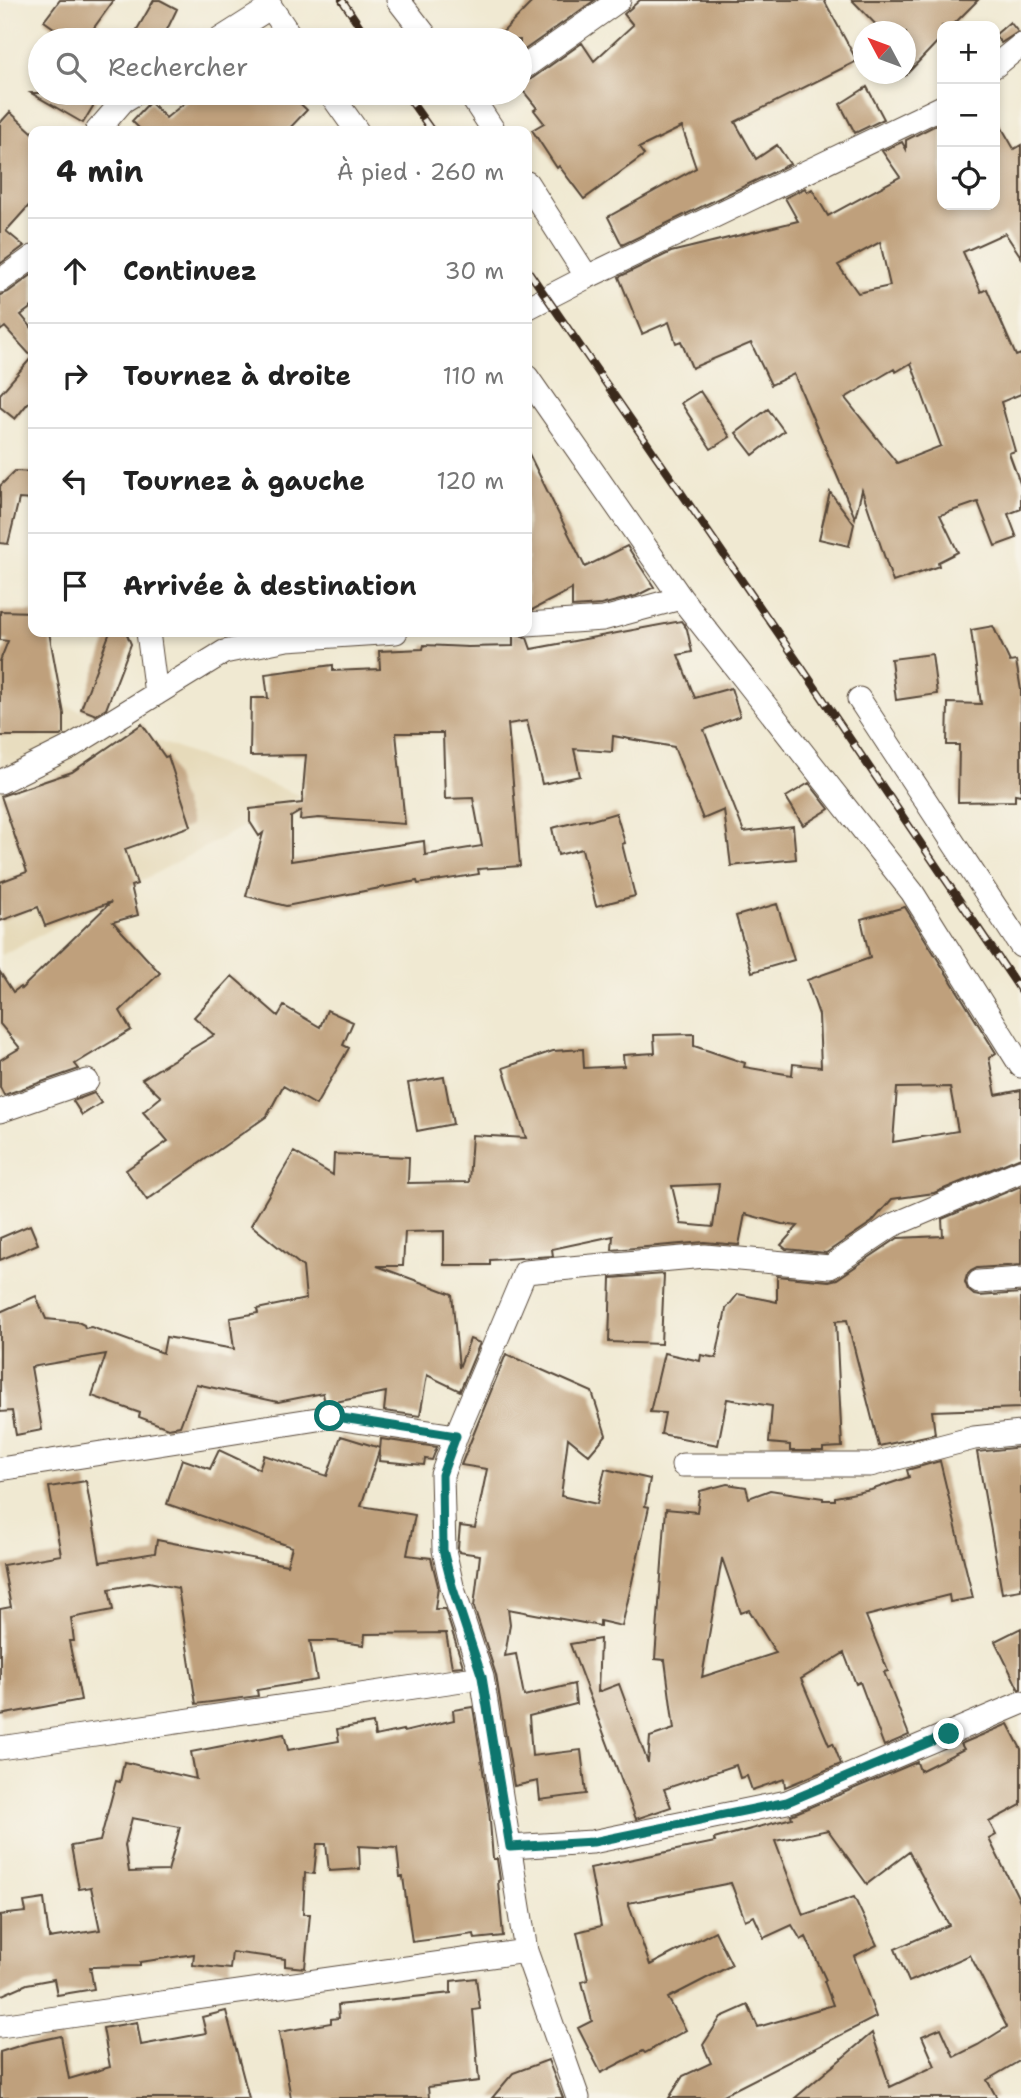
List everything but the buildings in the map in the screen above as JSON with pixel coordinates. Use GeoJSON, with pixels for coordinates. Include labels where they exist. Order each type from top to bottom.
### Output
{"type":"FeatureCollection","features":[{"type":"Feature","properties":{"kind":"street"},"geometry":{"type":"LineString","coordinates":[[398,0],[420,28]]}},
{"type":"Feature","properties":{"kind":"street"},"geometry":{"type":"LineString","coordinates":[[532,62],[619,0]]}},
{"type":"Feature","properties":{"kind":"street"},"geometry":{"type":"LineString","coordinates":[[235,28],[268,4],[285,28]]}},
{"type":"Feature","properties":{"kind":"street"},"geometry":{"type":"LineString","coordinates":[[1000,62],[1021,45]]}},
{"type":"Feature","properties":{"kind":"street"},"geometry":{"type":"LineString","coordinates":[[101,126],[120,105]]}},
{"type":"Feature","properties":{"kind":"street"},"geometry":{"type":"LineString","coordinates":[[339,105],[353,126]]}},
{"type":"Feature","properties":{"kind":"street"},"geometry":{"type":"LineString","coordinates":[[481,105],[492,126]]}},
{"type":"Feature","properties":{"kind":"street"},"geometry":{"type":"LineString","coordinates":[[532,305],[937,109]]}},
{"type":"Feature","properties":{"kind":"street"},"geometry":{"type":"LineString","coordinates":[[532,191],[587,277]]}},
{"type":"Feature","properties":{"kind":"street"},"geometry":{"type":"LineString","coordinates":[[0,281],[28,261]]}},
{"type":"Feature","properties":{"kind":"street"},"geometry":{"type":"LineString","coordinates":[[532,384],[681,598],[912,892],[1021,1066]]}},
{"type":"Feature","properties":{"kind":"street"},"geometry":{"type":"LineString","coordinates":[[532,624],[603,619],[681,598]]}},
{"type":"Feature","properties":{"kind":"street"},"geometry":{"type":"LineString","coordinates":[[149,637],[156,694]]}},
{"type":"Feature","properties":{"kind":"street"},"geometry":{"type":"LineString","coordinates":[[0,782],[70,747],[224,652],[288,639],[319,637]]}},
{"type":"Feature","properties":{"kind":"street"},"geometry":{"type":"LineString","coordinates":[[859,699],[1021,946]]}},
{"type":"Feature","properties":{"kind":"street"},"geometry":{"type":"LineString","coordinates":[[0,1111],[87,1082]]}},
{"type":"Feature","properties":{"kind":"street"},"geometry":{"type":"LineString","coordinates":[[578,2098],[526,1951],[482,1677],[443,1550],[442,1475],[525,1272],[705,1256],[830,1267],[891,1226],[1021,1171]]}},
{"type":"Feature","properties":{"kind":"street"},"geometry":{"type":"LineString","coordinates":[[979,1282],[1021,1279]]}},
{"type":"Feature","properties":{"kind":"street"},"geometry":{"type":"LineString","coordinates":[[0,1469],[330,1416],[456,1436]]}},
{"type":"Feature","properties":{"kind":"street"},"geometry":{"type":"LineString","coordinates":[[683,1465],[870,1465],[974,1437],[1021,1433]]}},
{"type":"Feature","properties":{"kind":"street"},"geometry":{"type":"LineString","coordinates":[[0,1748],[482,1677]]}},
{"type":"Feature","properties":{"kind":"street"},"geometry":{"type":"LineString","coordinates":[[510,1847],[593,1842],[787,1802],[1021,1703]]}},
{"type":"Feature","properties":{"kind":"street"},"geometry":{"type":"LineString","coordinates":[[0,2026],[526,1951]]}},
{"type":"Feature","properties":{"kind":"shaded area"},"geometry":{"type":"Polygon","coordinates":[[[0,680],[301,796],[0,956],[0,680]]]}},
{"type":"Feature","properties":{"kind":"railway"},"geometry":{"type":"LineString","coordinates":[[342,0],[361,28]]}},
{"type":"Feature","properties":{"kind":"railway"},"geometry":{"type":"LineString","coordinates":[[414,105],[428,126]]}},
{"type":"Feature","properties":{"kind":"railway"},"geometry":{"type":"LineString","coordinates":[[532,276],[1021,991]]}},
{"type":"Feature","properties":{"kind":"route"},"geometry":{"type":"LineString","coordinates":[[330,1416],[456,1436],[442,1475],[443,1550],[482,1677],[510,1847],[593,1842],[787,1802],[949,1734]]}}]}
